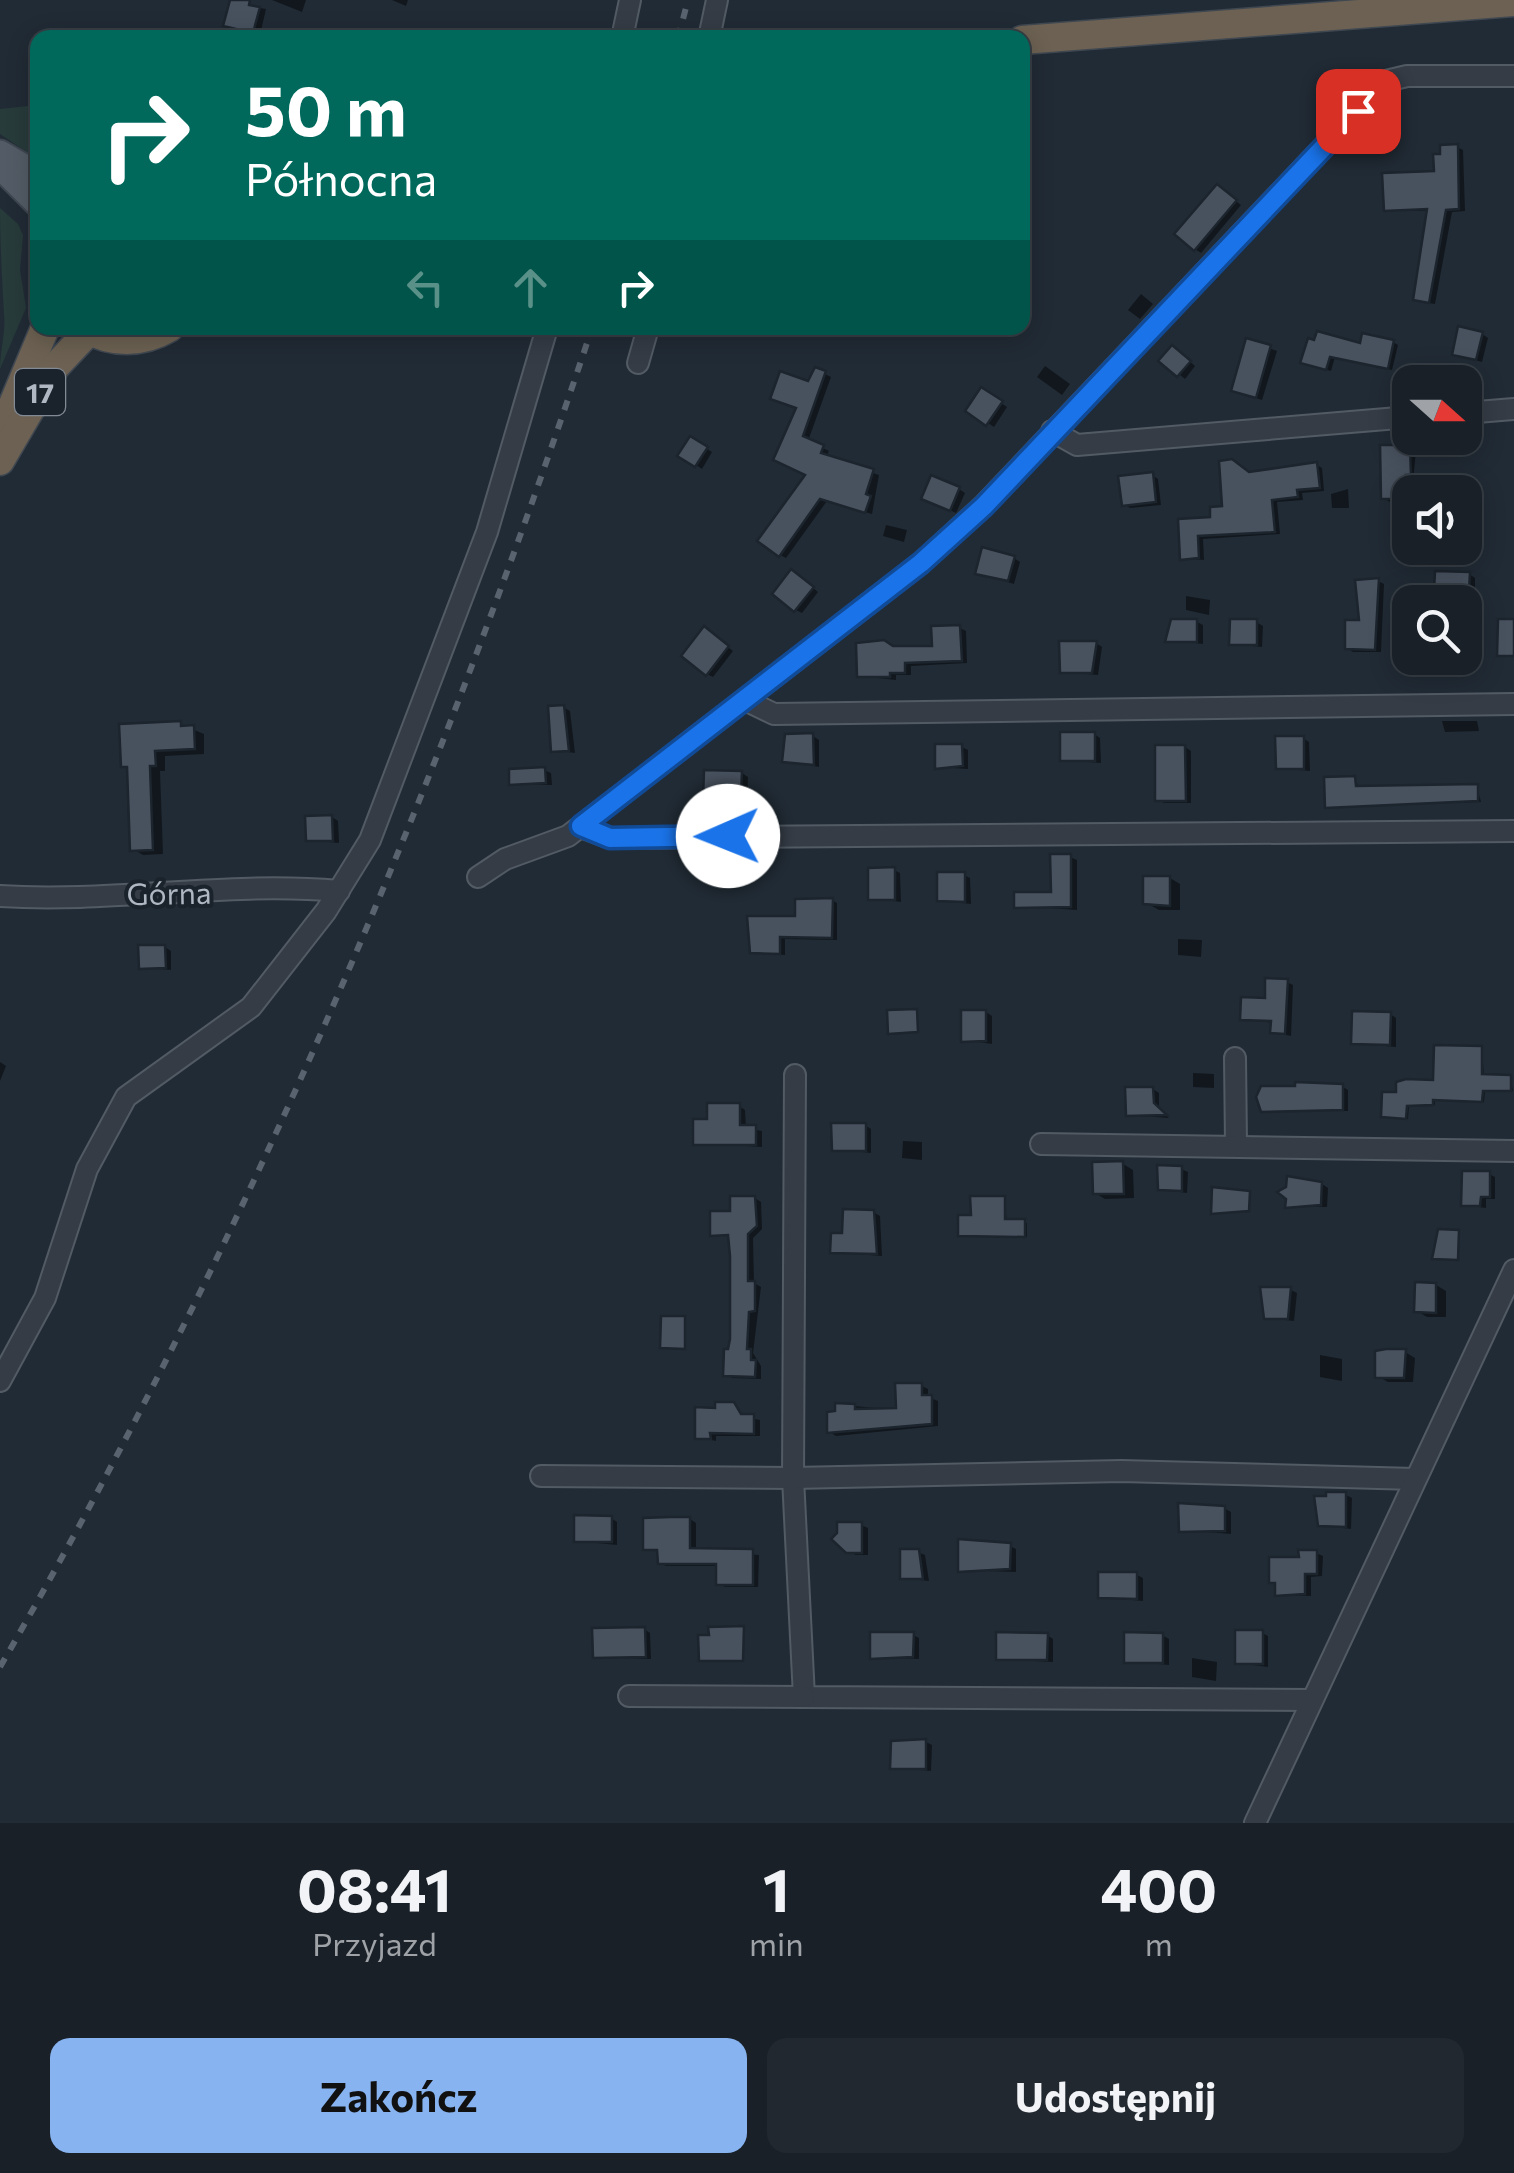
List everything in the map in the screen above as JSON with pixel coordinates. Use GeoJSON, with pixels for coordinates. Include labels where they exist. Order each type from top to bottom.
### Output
{"type":"FeatureCollection","features":[{"type":"Feature","properties":{"kind":"highway"},"geometry":{"type":"LineString","coordinates":[[1030,39],[1514,2]]}},
{"type":"Feature","properties":{"kind":"highway","name":"17"},"geometry":{"type":"LineString","coordinates":[[0,436],[42,335]]}},
{"type":"Feature","properties":{"kind":"highway","name":"17"},"geometry":{"type":"LineString","coordinates":[[0,461],[55,368],[82,335]]}},
{"type":"Feature","properties":{"kind":"highway","name":"17"},"geometry":{"type":"LineString","coordinates":[[106,335],[124,341],[153,335]]}},
{"type":"Feature","properties":{"kind":"main road"},"geometry":{"type":"LineString","coordinates":[[0,153],[30,170]]}},
{"type":"Feature","properties":{"kind":"main road"},"geometry":{"type":"LineString","coordinates":[[0,166],[30,196]]}},
{"type":"Feature","properties":{"kind":"street"},"geometry":{"type":"LineString","coordinates":[[624,30],[630,0]]}},
{"type":"Feature","properties":{"kind":"street"},"geometry":{"type":"LineString","coordinates":[[711,30],[717,0]]}},
{"type":"Feature","properties":{"kind":"street"},"geometry":{"type":"LineString","coordinates":[[478,877],[492,866],[555,843],[581,826],[921,563],[984,506],[1386,81],[1408,76],[1514,76]]}},
{"type":"Feature","properties":{"kind":"street"},"geometry":{"type":"LineString","coordinates":[[0,1381],[45,1298],[87,1169],[126,1097],[251,1007],[283,971],[370,840],[487,532],[545,335]]}},
{"type":"Feature","properties":{"kind":"street"},"geometry":{"type":"LineString","coordinates":[[638,363],[646,335]]}},
{"type":"Feature","properties":{"kind":"street"},"geometry":{"type":"LineString","coordinates":[[1482,411],[1514,408]]}},
{"type":"Feature","properties":{"kind":"street"},"geometry":{"type":"LineString","coordinates":[[1052,430],[1076,444],[1392,418]]}},
{"type":"Feature","properties":{"kind":"street"},"geometry":{"type":"LineString","coordinates":[[745,700],[774,714],[1514,704]]}},
{"type":"Feature","properties":{"kind":"street"},"geometry":{"type":"LineString","coordinates":[[581,826],[610,838],[1514,830]]}},
{"type":"Feature","properties":{"kind":"street","name":"Górna"},"geometry":{"type":"LineString","coordinates":[[0,896],[40,899],[109,894],[339,891]]}},
{"type":"Feature","properties":{"kind":"street"},"geometry":{"type":"LineString","coordinates":[[1235,1058],[1236,1144]]}},
{"type":"Feature","properties":{"kind":"street"},"geometry":{"type":"LineString","coordinates":[[795,1074],[792,1478],[804,1697]]}},
{"type":"Feature","properties":{"kind":"street"},"geometry":{"type":"LineString","coordinates":[[1041,1144],[1514,1150]]}},
{"type":"Feature","properties":{"kind":"street"},"geometry":{"type":"LineString","coordinates":[[1254,1823],[1514,1270]]}},
{"type":"Feature","properties":{"kind":"street"},"geometry":{"type":"LineString","coordinates":[[541,1476],[792,1478],[1121,1470],[1415,1478]]}},
{"type":"Feature","properties":{"kind":"street"},"geometry":{"type":"LineString","coordinates":[[629,1696],[1312,1700]]}},
{"type":"Feature","properties":{"kind":"green space"},"geometry":{"type":"Polygon","coordinates":[[[30,106],[30,154],[0,134],[0,109],[30,106]]]}},
{"type":"Feature","properties":{"kind":"green space"},"geometry":{"type":"Polygon","coordinates":[[[0,208],[18,224],[23,235],[20,270],[26,308],[0,369],[4,320],[0,208]]]}},
{"type":"Feature","properties":{"kind":"building"},"geometry":{"type":"Polygon","coordinates":[[[230,0],[250,0],[249,5],[260,7],[254,30],[223,26],[230,0]]]}},
{"type":"Feature","properties":{"kind":"building"},"geometry":{"type":"Polygon","coordinates":[[[1458,144],[1459,209],[1446,210],[1429,303],[1413,300],[1427,209],[1384,211],[1382,173],[1434,171],[1433,154],[1440,154],[1440,145],[1458,144]]]}},
{"type":"Feature","properties":{"kind":"building"},"geometry":{"type":"Polygon","coordinates":[[[1217,184],[1237,200],[1194,251],[1174,234],[1217,184]]]}},
{"type":"Feature","properties":{"kind":"building"},"geometry":{"type":"Polygon","coordinates":[[[1458,326],[1483,332],[1476,360],[1452,355],[1458,326]]]}},
{"type":"Feature","properties":{"kind":"building"},"geometry":{"type":"Polygon","coordinates":[[[1317,331],[1360,343],[1362,333],[1394,340],[1388,369],[1330,357],[1326,370],[1300,363],[1308,338],[1314,340],[1317,331]]]}},
{"type":"Feature","properties":{"kind":"building"},"geometry":{"type":"Polygon","coordinates":[[[1246,338],[1271,345],[1256,398],[1231,391],[1246,338]]]}},
{"type":"Feature","properties":{"kind":"building"},"geometry":{"type":"Polygon","coordinates":[[[1172,345],[1191,361],[1177,377],[1158,361],[1172,345]]]}},
{"type":"Feature","properties":{"kind":"building"},"geometry":{"type":"Polygon","coordinates":[[[815,367],[826,371],[803,436],[824,445],[821,453],[874,469],[866,494],[871,496],[865,513],[820,499],[779,557],[757,541],[805,475],[773,460],[796,408],[770,399],[780,371],[808,381],[815,367]]]}},
{"type":"Feature","properties":{"kind":"building"},"geometry":{"type":"Polygon","coordinates":[[[981,387],[1003,401],[986,426],[965,411],[981,387]]]}},
{"type":"Feature","properties":{"kind":"building"},"geometry":{"type":"Polygon","coordinates":[[[690,436],[708,447],[695,467],[677,456],[690,436]]]}},
{"type":"Feature","properties":{"kind":"building"},"geometry":{"type":"Polygon","coordinates":[[[1380,445],[1392,445],[1392,455],[1410,455],[1411,475],[1392,475],[1392,499],[1381,499],[1380,445]]]}},
{"type":"Feature","properties":{"kind":"building"},"geometry":{"type":"Polygon","coordinates":[[[1232,459],[1249,472],[1317,462],[1320,488],[1297,490],[1298,497],[1272,500],[1275,532],[1198,536],[1199,558],[1180,560],[1178,519],[1210,517],[1210,507],[1222,506],[1219,461],[1232,459]]]}},
{"type":"Feature","properties":{"kind":"building"},"geometry":{"type":"Polygon","coordinates":[[[1153,472],[1156,502],[1122,506],[1118,476],[1153,472]]]}},
{"type":"Feature","properties":{"kind":"building"},"geometry":{"type":"Polygon","coordinates":[[[931,475],[960,487],[950,511],[921,499],[931,475]]]}},
{"type":"Feature","properties":{"kind":"building"},"geometry":{"type":"Polygon","coordinates":[[[982,547],[1015,556],[1008,581],[975,574],[982,547]]]}},
{"type":"Feature","properties":{"kind":"building"},"geometry":{"type":"Polygon","coordinates":[[[791,569],[814,587],[794,612],[772,594],[791,569]]]}},
{"type":"Feature","properties":{"kind":"building"},"geometry":{"type":"Polygon","coordinates":[[[1435,571],[1470,572],[1469,585],[1434,585],[1435,571]]]}},
{"type":"Feature","properties":{"kind":"building"},"geometry":{"type":"Polygon","coordinates":[[[1379,578],[1375,650],[1345,649],[1345,620],[1359,620],[1355,580],[1379,578]]]}},
{"type":"Feature","properties":{"kind":"building"},"geometry":{"type":"Polygon","coordinates":[[[1171,619],[1197,619],[1197,642],[1165,642],[1171,619]]]}},
{"type":"Feature","properties":{"kind":"building"},"geometry":{"type":"Polygon","coordinates":[[[1230,619],[1257,619],[1257,645],[1229,645],[1230,619]]]}},
{"type":"Feature","properties":{"kind":"building"},"geometry":{"type":"Polygon","coordinates":[[[1498,619],[1514,619],[1514,656],[1497,656],[1498,619]]]}},
{"type":"Feature","properties":{"kind":"building"},"geometry":{"type":"Polygon","coordinates":[[[960,625],[962,661],[905,663],[905,673],[857,677],[856,643],[884,640],[893,646],[932,646],[931,626],[960,625]]]}},
{"type":"Feature","properties":{"kind":"building"},"geometry":{"type":"Polygon","coordinates":[[[704,626],[729,646],[706,676],[681,656],[704,626]]]}},
{"type":"Feature","properties":{"kind":"building"},"geometry":{"type":"Polygon","coordinates":[[[1059,641],[1097,641],[1092,673],[1060,673],[1059,641]]]}},
{"type":"Feature","properties":{"kind":"building"},"geometry":{"type":"Polygon","coordinates":[[[564,705],[569,751],[551,752],[548,706],[564,705]]]}},
{"type":"Feature","properties":{"kind":"building"},"geometry":{"type":"Polygon","coordinates":[[[181,721],[181,726],[194,725],[195,749],[155,751],[156,766],[150,766],[153,850],[130,851],[127,767],[121,767],[119,724],[181,721]]]}},
{"type":"Feature","properties":{"kind":"building"},"geometry":{"type":"Polygon","coordinates":[[[1060,732],[1095,732],[1095,761],[1060,761],[1060,732]]]}},
{"type":"Feature","properties":{"kind":"building"},"geometry":{"type":"Polygon","coordinates":[[[813,733],[814,765],[782,762],[785,734],[813,733]]]}},
{"type":"Feature","properties":{"kind":"building"},"geometry":{"type":"Polygon","coordinates":[[[1275,736],[1304,736],[1304,769],[1276,769],[1275,736]]]}},
{"type":"Feature","properties":{"kind":"building"},"geometry":{"type":"Polygon","coordinates":[[[935,744],[962,744],[963,766],[935,769],[935,744]]]}},
{"type":"Feature","properties":{"kind":"building"},"geometry":{"type":"Polygon","coordinates":[[[1155,745],[1185,745],[1186,801],[1155,801],[1155,745]]]}},
{"type":"Feature","properties":{"kind":"building"},"geometry":{"type":"Polygon","coordinates":[[[545,767],[546,783],[509,785],[509,769],[545,767]]]}},
{"type":"Feature","properties":{"kind":"building"},"geometry":{"type":"Polygon","coordinates":[[[704,770],[742,771],[741,800],[703,799],[704,770]]]}},
{"type":"Feature","properties":{"kind":"building"},"geometry":{"type":"Polygon","coordinates":[[[1355,776],[1356,786],[1478,784],[1478,801],[1325,808],[1324,777],[1355,776]]]}},
{"type":"Feature","properties":{"kind":"building"},"geometry":{"type":"Polygon","coordinates":[[[332,815],[333,841],[306,841],[305,816],[332,815]]]}},
{"type":"Feature","properties":{"kind":"building"},"geometry":{"type":"Polygon","coordinates":[[[1050,854],[1071,854],[1071,907],[1014,908],[1014,892],[1051,892],[1050,854]]]}},
{"type":"Feature","properties":{"kind":"building"},"geometry":{"type":"Polygon","coordinates":[[[895,867],[895,900],[868,900],[868,868],[895,867]]]}},
{"type":"Feature","properties":{"kind":"building"},"geometry":{"type":"Polygon","coordinates":[[[937,872],[965,872],[965,902],[937,901],[937,872]]]}},
{"type":"Feature","properties":{"kind":"building"},"geometry":{"type":"Polygon","coordinates":[[[1143,876],[1170,876],[1170,906],[1143,904],[1143,876]]]}},
{"type":"Feature","properties":{"kind":"building"},"geometry":{"type":"Polygon","coordinates":[[[833,898],[832,938],[780,937],[780,954],[750,953],[747,916],[795,916],[795,899],[833,898]]]}},
{"type":"Feature","properties":{"kind":"building"},"geometry":{"type":"Polygon","coordinates":[[[138,945],[165,945],[166,968],[139,969],[138,945]]]}},
{"type":"Feature","properties":{"kind":"building"},"geometry":{"type":"Polygon","coordinates":[[[1265,978],[1288,979],[1285,1034],[1270,1033],[1271,1021],[1240,1020],[1241,997],[1265,998],[1265,978]]]}},
{"type":"Feature","properties":{"kind":"building"},"geometry":{"type":"Polygon","coordinates":[[[917,1009],[918,1032],[888,1034],[887,1010],[917,1009]]]}},
{"type":"Feature","properties":{"kind":"building"},"geometry":{"type":"Polygon","coordinates":[[[961,1010],[986,1010],[986,1041],[961,1042],[961,1010]]]}},
{"type":"Feature","properties":{"kind":"building"},"geometry":{"type":"Polygon","coordinates":[[[1352,1011],[1391,1012],[1390,1045],[1351,1044],[1352,1011]]]}},
{"type":"Feature","properties":{"kind":"building"},"geometry":{"type":"Polygon","coordinates":[[[1434,1045],[1482,1046],[1482,1074],[1511,1075],[1511,1091],[1483,1091],[1482,1102],[1433,1100],[1433,1105],[1407,1106],[1406,1119],[1381,1117],[1382,1092],[1396,1092],[1396,1082],[1433,1080],[1434,1045]]]}},
{"type":"Feature","properties":{"kind":"building"},"geometry":{"type":"Polygon","coordinates":[[[1295,1082],[1343,1084],[1343,1110],[1261,1112],[1256,1097],[1261,1086],[1295,1086],[1295,1082]]]}},
{"type":"Feature","properties":{"kind":"building"},"geometry":{"type":"Polygon","coordinates":[[[1125,1087],[1153,1087],[1154,1103],[1167,1115],[1126,1116],[1125,1087]]]}},
{"type":"Feature","properties":{"kind":"building"},"geometry":{"type":"Polygon","coordinates":[[[707,1103],[740,1103],[740,1125],[756,1125],[756,1145],[693,1145],[693,1119],[707,1119],[707,1103]]]}},
{"type":"Feature","properties":{"kind":"building"},"geometry":{"type":"Polygon","coordinates":[[[831,1123],[866,1123],[866,1151],[832,1151],[831,1123]]]}},
{"type":"Feature","properties":{"kind":"building"},"geometry":{"type":"Polygon","coordinates":[[[1123,1161],[1124,1194],[1093,1194],[1092,1162],[1123,1161]]]}},
{"type":"Feature","properties":{"kind":"building"},"geometry":{"type":"Polygon","coordinates":[[[1157,1165],[1182,1166],[1182,1191],[1158,1190],[1157,1165]]]}},
{"type":"Feature","properties":{"kind":"building"},"geometry":{"type":"Polygon","coordinates":[[[1462,1171],[1490,1171],[1490,1197],[1481,1197],[1480,1206],[1461,1206],[1462,1171]]]}},
{"type":"Feature","properties":{"kind":"building"},"geometry":{"type":"Polygon","coordinates":[[[1287,1176],[1322,1182],[1321,1205],[1285,1208],[1286,1199],[1277,1192],[1286,1187],[1287,1176]]]}},
{"type":"Feature","properties":{"kind":"building"},"geometry":{"type":"Polygon","coordinates":[[[1212,1187],[1250,1191],[1249,1211],[1211,1214],[1212,1187]]]}},
{"type":"Feature","properties":{"kind":"building"},"geometry":{"type":"Polygon","coordinates":[[[730,1196],[755,1196],[757,1226],[748,1234],[748,1281],[755,1281],[755,1311],[749,1312],[747,1349],[751,1349],[751,1360],[756,1360],[755,1377],[723,1376],[724,1349],[728,1349],[730,1339],[730,1256],[728,1235],[710,1236],[710,1211],[730,1211],[730,1196]]]}},
{"type":"Feature","properties":{"kind":"building"},"geometry":{"type":"Polygon","coordinates":[[[970,1196],[1005,1196],[1005,1219],[1025,1219],[1025,1237],[958,1236],[958,1215],[971,1215],[970,1196]]]}},
{"type":"Feature","properties":{"kind":"building"},"geometry":{"type":"Polygon","coordinates":[[[843,1209],[874,1210],[877,1254],[830,1253],[831,1233],[842,1233],[843,1209]]]}},
{"type":"Feature","properties":{"kind":"building"},"geometry":{"type":"Polygon","coordinates":[[[1438,1229],[1459,1230],[1458,1260],[1432,1259],[1438,1229]]]}},
{"type":"Feature","properties":{"kind":"building"},"geometry":{"type":"Polygon","coordinates":[[[1415,1282],[1436,1283],[1436,1313],[1414,1312],[1415,1282]]]}},
{"type":"Feature","properties":{"kind":"building"},"geometry":{"type":"Polygon","coordinates":[[[1260,1287],[1291,1287],[1288,1319],[1264,1319],[1260,1287]]]}},
{"type":"Feature","properties":{"kind":"building"},"geometry":{"type":"Polygon","coordinates":[[[661,1316],[685,1316],[685,1349],[660,1348],[661,1316]]]}},
{"type":"Feature","properties":{"kind":"building"},"geometry":{"type":"Polygon","coordinates":[[[1406,1349],[1404,1378],[1375,1378],[1375,1351],[1406,1349]]]}},
{"type":"Feature","properties":{"kind":"building"},"geometry":{"type":"Polygon","coordinates":[[[895,1383],[922,1383],[922,1395],[932,1395],[932,1424],[827,1433],[827,1412],[835,1411],[835,1403],[855,1404],[855,1409],[896,1408],[895,1383]]]}},
{"type":"Feature","properties":{"kind":"building"},"geometry":{"type":"Polygon","coordinates":[[[715,1402],[734,1402],[741,1414],[754,1414],[754,1434],[710,1433],[711,1439],[695,1439],[695,1407],[715,1408],[715,1402]]]}},
{"type":"Feature","properties":{"kind":"building"},"geometry":{"type":"Polygon","coordinates":[[[1326,1492],[1346,1492],[1346,1527],[1318,1526],[1314,1496],[1326,1496],[1326,1492]]]}},
{"type":"Feature","properties":{"kind":"building"},"geometry":{"type":"Polygon","coordinates":[[[1178,1503],[1225,1506],[1225,1531],[1179,1532],[1178,1503]]]}},
{"type":"Feature","properties":{"kind":"building"},"geometry":{"type":"Polygon","coordinates":[[[574,1515],[612,1516],[612,1542],[574,1542],[574,1515]]]}},
{"type":"Feature","properties":{"kind":"building"},"geometry":{"type":"Polygon","coordinates":[[[690,1517],[690,1548],[753,1549],[753,1585],[716,1585],[716,1564],[658,1564],[657,1550],[643,1550],[643,1518],[690,1517]]]}},
{"type":"Feature","properties":{"kind":"building"},"geometry":{"type":"Polygon","coordinates":[[[837,1522],[862,1522],[862,1553],[846,1553],[831,1539],[837,1533],[837,1522]]]}},
{"type":"Feature","properties":{"kind":"building"},"geometry":{"type":"Polygon","coordinates":[[[958,1539],[1011,1543],[1010,1569],[958,1572],[958,1539]]]}},
{"type":"Feature","properties":{"kind":"building"},"geometry":{"type":"Polygon","coordinates":[[[900,1549],[919,1549],[923,1579],[900,1579],[900,1549]]]}},
{"type":"Feature","properties":{"kind":"building"},"geometry":{"type":"Polygon","coordinates":[[[1298,1550],[1317,1550],[1317,1574],[1305,1574],[1305,1594],[1275,1596],[1275,1583],[1269,1583],[1269,1557],[1299,1557],[1298,1550]]]}},
{"type":"Feature","properties":{"kind":"building"},"geometry":{"type":"Polygon","coordinates":[[[1098,1572],[1137,1572],[1137,1599],[1098,1598],[1098,1572]]]}},
{"type":"Feature","properties":{"kind":"building"},"geometry":{"type":"Polygon","coordinates":[[[744,1626],[743,1661],[699,1661],[698,1635],[709,1635],[708,1627],[744,1626]]]}},
{"type":"Feature","properties":{"kind":"building"},"geometry":{"type":"Polygon","coordinates":[[[645,1627],[646,1657],[593,1658],[592,1628],[645,1627]]]}},
{"type":"Feature","properties":{"kind":"building"},"geometry":{"type":"Polygon","coordinates":[[[1235,1630],[1263,1630],[1263,1664],[1235,1664],[1235,1630]]]}},
{"type":"Feature","properties":{"kind":"building"},"geometry":{"type":"Polygon","coordinates":[[[870,1632],[914,1632],[913,1657],[870,1659],[870,1632]]]}},
{"type":"Feature","properties":{"kind":"building"},"geometry":{"type":"Polygon","coordinates":[[[996,1632],[1048,1633],[1047,1660],[996,1660],[996,1632]]]}},
{"type":"Feature","properties":{"kind":"building"},"geometry":{"type":"Polygon","coordinates":[[[1124,1632],[1163,1633],[1163,1663],[1124,1663],[1124,1632]]]}},
{"type":"Feature","properties":{"kind":"building"},"geometry":{"type":"Polygon","coordinates":[[[926,1739],[926,1769],[890,1769],[891,1741],[926,1739]]]}},
{"type":"Feature","properties":{"kind":"railway"},"geometry":{"type":"LineString","coordinates":[[680,30],[688,0]]}},
{"type":"Feature","properties":{"kind":"railway"},"geometry":{"type":"LineString","coordinates":[[0,1667],[174,1344],[330,1012],[469,673],[590,335]]}},
{"type":"Feature","properties":{"kind":"route"},"geometry":{"type":"LineString","coordinates":[[728,836],[610,838],[581,826],[921,563],[984,506],[1358,111]]}}]}
